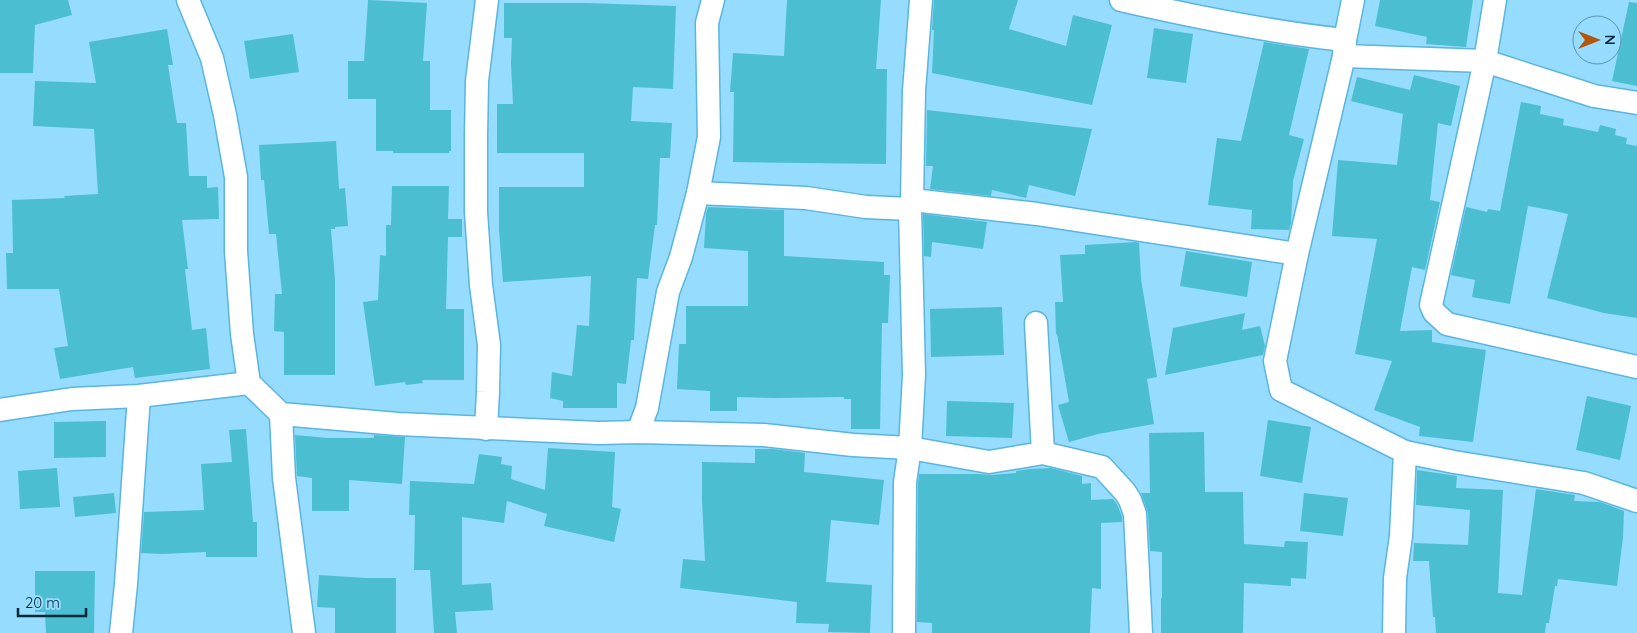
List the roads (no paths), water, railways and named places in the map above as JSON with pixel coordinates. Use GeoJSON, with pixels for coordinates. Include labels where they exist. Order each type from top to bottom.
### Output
{"type":"FeatureCollection","features":[{"type":"Feature","properties":{"kind":"street"},"geometry":{"type":"LineString","coordinates":[[188,0],[212,58],[236,177],[236,251],[242,334],[249,383],[280,414],[398,424],[599,434],[638,432],[764,435],[852,445],[910,448],[989,462],[1043,453],[1102,468],[1119,485],[1130,500],[1135,514],[1141,633]]}},
{"type":"Feature","properties":{"kind":"street"},"geometry":{"type":"LineString","coordinates":[[486,429],[489,345],[481,285],[476,221],[476,137],[477,82],[487,0]]}},
{"type":"Feature","properties":{"kind":"street"},"geometry":{"type":"LineString","coordinates":[[638,432],[647,408],[668,292],[682,257],[698,193],[708,137],[707,23],[713,0]]}},
{"type":"Feature","properties":{"kind":"street"},"geometry":{"type":"LineString","coordinates":[[904,633],[905,482],[910,448],[914,375],[911,204],[914,91],[921,0]]}},
{"type":"Feature","properties":{"kind":"street"},"geometry":{"type":"LineString","coordinates":[[1121,0],[1200,18],[1312,36],[1344,48],[1484,61],[1594,96],[1637,104]]}},
{"type":"Feature","properties":{"kind":"street"},"geometry":{"type":"LineString","coordinates":[[1353,0],[1275,361],[1281,390],[1405,452],[1584,483],[1637,501]]}},
{"type":"Feature","properties":{"kind":"street"},"geometry":{"type":"LineString","coordinates":[[1495,0],[1484,61],[1430,305],[1434,312],[1447,324],[1637,367]]}},
{"type":"Feature","properties":{"kind":"street"},"geometry":{"type":"LineString","coordinates":[[698,193],[806,198],[866,207],[911,204],[1037,214],[1297,254]]}},
{"type":"Feature","properties":{"kind":"street"},"geometry":{"type":"LineString","coordinates":[[1036,323],[1043,453]]}},
{"type":"Feature","properties":{"kind":"street"},"geometry":{"type":"LineString","coordinates":[[0,407],[72,399],[139,396],[249,383]]}},
{"type":"Feature","properties":{"kind":"street"},"geometry":{"type":"LineString","coordinates":[[120,633],[126,584],[139,396]]}},
{"type":"Feature","properties":{"kind":"street"},"geometry":{"type":"LineString","coordinates":[[280,414],[284,478],[304,633]]}},
{"type":"Feature","properties":{"kind":"street"},"geometry":{"type":"LineString","coordinates":[[1394,633],[1395,578],[1400,536],[1405,452]]}}]}
